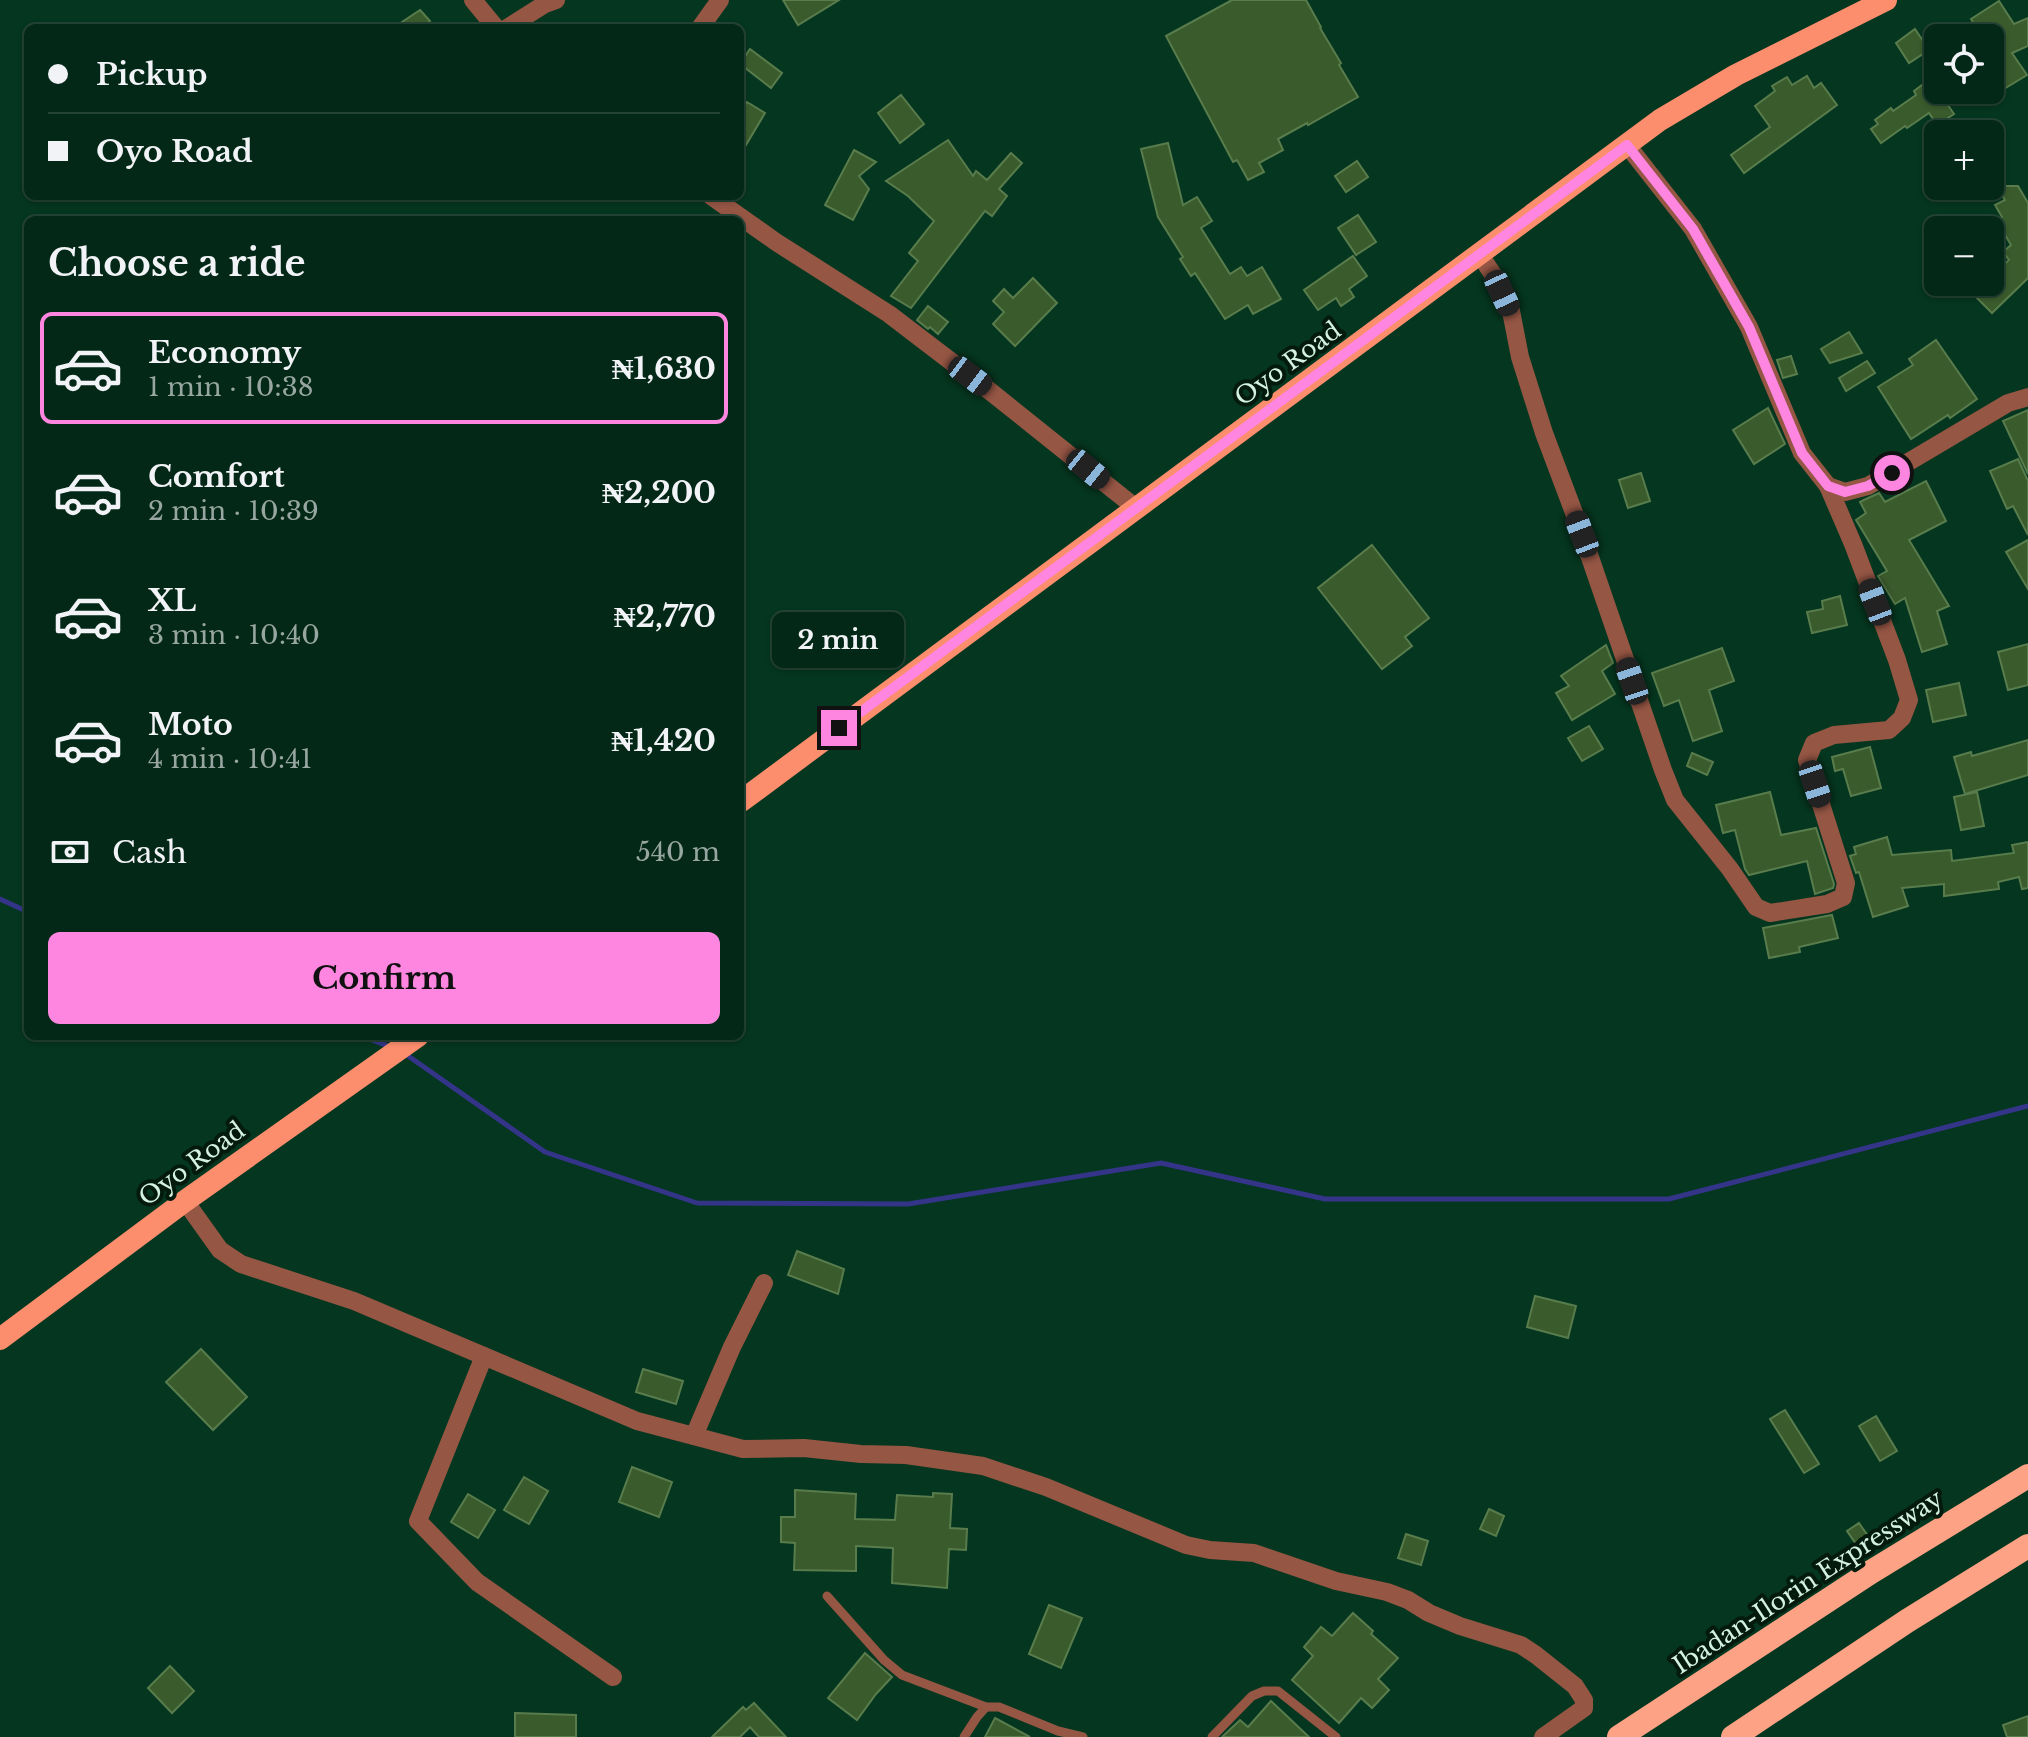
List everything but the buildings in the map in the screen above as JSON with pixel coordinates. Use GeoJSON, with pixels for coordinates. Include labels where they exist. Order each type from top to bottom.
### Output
{"type":"FeatureCollection","features":[{"type":"Feature","properties":{"kind":"highway","name":"Oyo Road"},"geometry":{"type":"LineString","coordinates":[[744,799],[1674,112],[1736,75],[1886,0]]}},
{"type":"Feature","properties":{"kind":"highway","name":"Oyo Road"},"geometry":{"type":"LineString","coordinates":[[0,1339],[185,1201],[412,1040]]}},
{"type":"Feature","properties":{"kind":"highway","name":"Ibadan-Ilorin Expressway"},"geometry":{"type":"LineString","coordinates":[[1619,1737],[1871,1572],[2028,1476]]}},
{"type":"Feature","properties":{"kind":"highway"},"geometry":{"type":"LineString","coordinates":[[1735,1737],[1907,1621],[2028,1546]]}},
{"type":"Feature","properties":{"kind":"street"},"geometry":{"type":"LineString","coordinates":[[473,0],[493,24]]}},
{"type":"Feature","properties":{"kind":"street"},"geometry":{"type":"LineString","coordinates":[[513,24],[556,0]]}},
{"type":"Feature","properties":{"kind":"street"},"geometry":{"type":"LineString","coordinates":[[703,24],[720,0]]}},
{"type":"Feature","properties":{"kind":"street"},"geometry":{"type":"LineString","coordinates":[[1480,255],[1511,311],[1520,357],[1544,433],[1675,800],[1756,907],[1770,913],[1827,904],[1843,897],[1846,883],[1807,760],[1814,743],[1834,735],[1889,730],[1902,718],[1909,700],[1853,544],[1828,486],[1802,453],[1749,327],[1693,229],[1627,145]]}},
{"type":"Feature","properties":{"kind":"street"},"geometry":{"type":"LineString","coordinates":[[717,200],[739,216]]}},
{"type":"Feature","properties":{"kind":"street"},"geometry":{"type":"LineString","coordinates":[[744,219],[889,314],[1136,508]]}},
{"type":"Feature","properties":{"kind":"street"},"geometry":{"type":"LineString","coordinates":[[1828,486],[1845,492],[1868,486],[2008,403],[2028,397]]}},
{"type":"Feature","properties":{"kind":"street"},"geometry":{"type":"LineString","coordinates":[[185,1201],[220,1250],[241,1264],[354,1301],[637,1421],[743,1449],[804,1448],[906,1455],[983,1466],[1046,1487],[1186,1545],[1254,1553],[1336,1581],[1367,1586],[1408,1600],[1460,1626],[1521,1645],[1575,1686],[1584,1700],[1584,1708],[1543,1737]]}},
{"type":"Feature","properties":{"kind":"street"},"geometry":{"type":"LineString","coordinates":[[694,1436],[732,1347],[764,1283]]}},
{"type":"Feature","properties":{"kind":"street"},"geometry":{"type":"LineString","coordinates":[[484,1356],[418,1521],[477,1582],[613,1677]]}},
{"type":"Feature","properties":{"kind":"lane"},"geometry":{"type":"LineString","coordinates":[[827,1596],[884,1660],[902,1675],[986,1707],[999,1707],[1058,1731],[1083,1737]]}},
{"type":"Feature","properties":{"kind":"lane"},"geometry":{"type":"LineString","coordinates":[[1212,1737],[1252,1696],[1264,1691],[1278,1691],[1336,1737]]}},
{"type":"Feature","properties":{"kind":"lane"},"geometry":{"type":"LineString","coordinates":[[964,1737],[986,1707]]}},
{"type":"Feature","properties":{"kind":"waterway"},"geometry":{"type":"LineString","coordinates":[[0,899],[24,910]]}},
{"type":"Feature","properties":{"kind":"waterway"},"geometry":{"type":"LineString","coordinates":[[372,1040],[391,1047]]}},
{"type":"Feature","properties":{"kind":"waterway"},"geometry":{"type":"LineString","coordinates":[[404,1053],[545,1152],[697,1203],[908,1204],[1161,1163],[1325,1199],[1669,1199],[2028,1106]]}},
{"type":"Feature","properties":{"kind":"route"},"geometry":{"type":"LineString","coordinates":[[839,728],[1627,145],[1693,229],[1749,327],[1802,453],[1828,486],[1845,492],[1868,486],[1892,473]]}}]}
